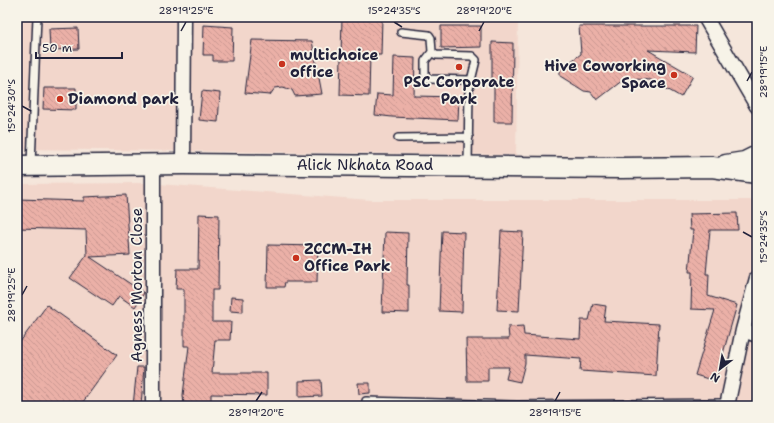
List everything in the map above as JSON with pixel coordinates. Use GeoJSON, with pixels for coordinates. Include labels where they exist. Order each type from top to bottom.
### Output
{"type":"FeatureCollection","features":[{"type":"Feature","properties":{"kind":"main road","name":"Alick Nkhata Road"},"geometry":{"type":"LineString","coordinates":[[712,167],[744,162],[757,156]]}},
{"type":"Feature","properties":{"kind":"main road","name":"Alick Nkhata Road"},"geometry":{"type":"LineString","coordinates":[[24,166],[184,164],[712,167],[757,173]]}},
{"type":"Feature","properties":{"kind":"street"},"geometry":{"type":"LineString","coordinates":[[184,17],[184,164]]}},
{"type":"Feature","properties":{"kind":"street"},"geometry":{"type":"LineString","coordinates":[[704,17],[757,106]]}},
{"type":"Feature","properties":{"kind":"street","name":"Agness Morton Close"},"geometry":{"type":"LineString","coordinates":[[153,165],[153,406]]}},
{"type":"Feature","properties":{"kind":"street"},"geometry":{"type":"LineString","coordinates":[[727,404],[743,330],[757,278]]}},
{"type":"Feature","properties":{"kind":"street"},"geometry":{"type":"LineString","coordinates":[[743,330],[757,336]]}},
{"type":"Feature","properties":{"kind":"lane"},"geometry":{"type":"LineString","coordinates":[[24,166],[37,17]]}},
{"type":"Feature","properties":{"kind":"lane"},"geometry":{"type":"LineString","coordinates":[[401,32],[429,36],[431,38],[432,52],[425,61],[426,77],[428,79],[472,80]]}},
{"type":"Feature","properties":{"kind":"lane"},"geometry":{"type":"LineString","coordinates":[[432,52],[436,55],[474,57],[476,60],[469,89],[468,166]]}},
{"type":"Feature","properties":{"kind":"lane"},"geometry":{"type":"LineString","coordinates":[[398,138],[469,137]]}},
{"type":"Feature","properties":{"kind":"lane"},"geometry":{"type":"LineString","coordinates":[[366,401],[517,405],[727,404]]}},
{"type":"Feature","properties":{"kind":"shaded area"},"geometry":{"type":"Polygon","coordinates":[[[17,17],[518,17],[516,155],[17,149],[17,17]]]}},
{"type":"Feature","properties":{"kind":"shaded area"},"geometry":{"type":"Polygon","coordinates":[[[145,183],[370,200],[757,200],[757,279],[753,320],[757,323],[757,406],[17,406],[17,184],[145,183]]]}},
{"type":"Feature","properties":{"kind":"building"},"geometry":{"type":"Polygon","coordinates":[[[342,17],[382,17],[381,55],[370,55],[369,96],[340,95],[342,17]]]}},
{"type":"Feature","properties":{"kind":"building"},"geometry":{"type":"Polygon","coordinates":[[[204,25],[233,27],[232,61],[213,61],[213,55],[203,55],[204,25]]]}},
{"type":"Feature","properties":{"kind":"building"},"geometry":{"type":"Polygon","coordinates":[[[441,26],[481,26],[481,47],[441,48],[441,26]]]}},
{"type":"Feature","properties":{"kind":"building"},"geometry":{"type":"Polygon","coordinates":[[[579,26],[696,26],[695,52],[648,50],[693,76],[681,97],[651,80],[635,79],[623,80],[597,100],[591,92],[584,91],[560,76],[560,69],[581,54],[579,26]]]}},
{"type":"Feature","properties":{"kind":"building"},"geometry":{"type":"Polygon","coordinates":[[[78,28],[79,49],[50,50],[49,29],[78,28]]]}},
{"type":"Feature","properties":{"kind":"building","name":"multichoice office"},"geometry":{"type":"Polygon","coordinates":[[[252,40],[312,41],[322,94],[295,96],[292,90],[283,87],[275,88],[270,95],[245,93],[252,40]]]}},
{"type":"Feature","properties":{"kind":"building"},"geometry":{"type":"Polygon","coordinates":[[[492,42],[513,43],[512,122],[494,122],[492,42]]]}},
{"type":"Feature","properties":{"kind":"building"},"geometry":{"type":"Polygon","coordinates":[[[394,57],[415,58],[414,96],[459,97],[458,120],[375,115],[377,94],[393,95],[394,57]]]}},
{"type":"Feature","properties":{"kind":"building","name":"Diamond park"},"geometry":{"type":"Polygon","coordinates":[[[44,88],[76,88],[76,110],[43,109],[44,88]]]}},
{"type":"Feature","properties":{"kind":"building"},"geometry":{"type":"Polygon","coordinates":[[[202,91],[220,93],[218,122],[199,120],[202,91]]]}},
{"type":"Feature","properties":{"kind":"building"},"geometry":{"type":"Polygon","coordinates":[[[126,195],[130,255],[90,257],[144,293],[135,307],[119,296],[112,306],[70,278],[87,255],[86,230],[17,228],[17,199],[84,201],[84,197],[126,195]]]}},
{"type":"Feature","properties":{"kind":"building"},"geometry":{"type":"Polygon","coordinates":[[[737,213],[738,230],[710,230],[706,274],[709,274],[708,296],[737,305],[715,381],[695,375],[715,310],[691,309],[692,272],[689,272],[693,230],[690,230],[689,214],[737,213]]]}},
{"type":"Feature","properties":{"kind":"building"},"geometry":{"type":"Polygon","coordinates":[[[199,214],[219,215],[218,290],[212,290],[212,322],[231,322],[230,340],[215,340],[212,373],[267,373],[267,395],[211,394],[211,406],[184,406],[183,395],[189,346],[184,346],[184,289],[176,289],[177,269],[198,269],[199,214]]]}},
{"type":"Feature","properties":{"kind":"building"},"geometry":{"type":"Polygon","coordinates":[[[442,231],[464,232],[462,312],[439,311],[442,231]]]}},
{"type":"Feature","properties":{"kind":"building"},"geometry":{"type":"Polygon","coordinates":[[[501,231],[523,232],[519,311],[497,310],[501,231]]]}},
{"type":"Feature","properties":{"kind":"building"},"geometry":{"type":"Polygon","coordinates":[[[385,232],[408,233],[407,285],[409,285],[409,313],[382,312],[385,232]]]}},
{"type":"Feature","properties":{"kind":"building"},"geometry":{"type":"Polygon","coordinates":[[[268,245],[318,246],[317,282],[285,282],[284,287],[267,287],[268,245]]]}},
{"type":"Feature","properties":{"kind":"building"},"geometry":{"type":"Polygon","coordinates":[[[231,297],[243,298],[243,312],[230,311],[231,297]]]}},
{"type":"Feature","properties":{"kind":"building"},"geometry":{"type":"Polygon","coordinates":[[[593,304],[606,306],[604,321],[659,324],[656,376],[580,371],[581,359],[525,355],[525,363],[520,382],[506,379],[509,367],[488,367],[488,381],[467,381],[466,339],[509,339],[508,327],[523,326],[524,335],[580,339],[581,320],[589,320],[593,304]]]}},
{"type":"Feature","properties":{"kind":"building"},"geometry":{"type":"Polygon","coordinates":[[[47,305],[117,355],[80,406],[17,406],[17,346],[47,305]]]}},
{"type":"Feature","properties":{"kind":"building"},"geometry":{"type":"Polygon","coordinates":[[[137,367],[144,367],[141,406],[133,406],[137,367]]]}},
{"type":"Feature","properties":{"kind":"building"},"geometry":{"type":"Polygon","coordinates":[[[321,380],[322,396],[299,397],[299,381],[321,380]]]}},
{"type":"Feature","properties":{"kind":"building"},"geometry":{"type":"Polygon","coordinates":[[[358,383],[370,383],[370,393],[359,394],[358,383]]]}},
{"type":"Feature","properties":{"kind":"place","name":"multichoice office"},"geometry":{"type":"Point","coordinates":[282,64]}},
{"type":"Feature","properties":{"kind":"place","name":"PSC Corporate Park"},"geometry":{"type":"Point","coordinates":[459,67]}},
{"type":"Feature","properties":{"kind":"place","name":"Hive Coworking Space"},"geometry":{"type":"Point","coordinates":[674,75]}},
{"type":"Feature","properties":{"kind":"place","name":"Diamond park"},"geometry":{"type":"Point","coordinates":[60,99]}},
{"type":"Feature","properties":{"kind":"place","name":"ZCCM-IH Office Park"},"geometry":{"type":"Point","coordinates":[296,258]}}]}
